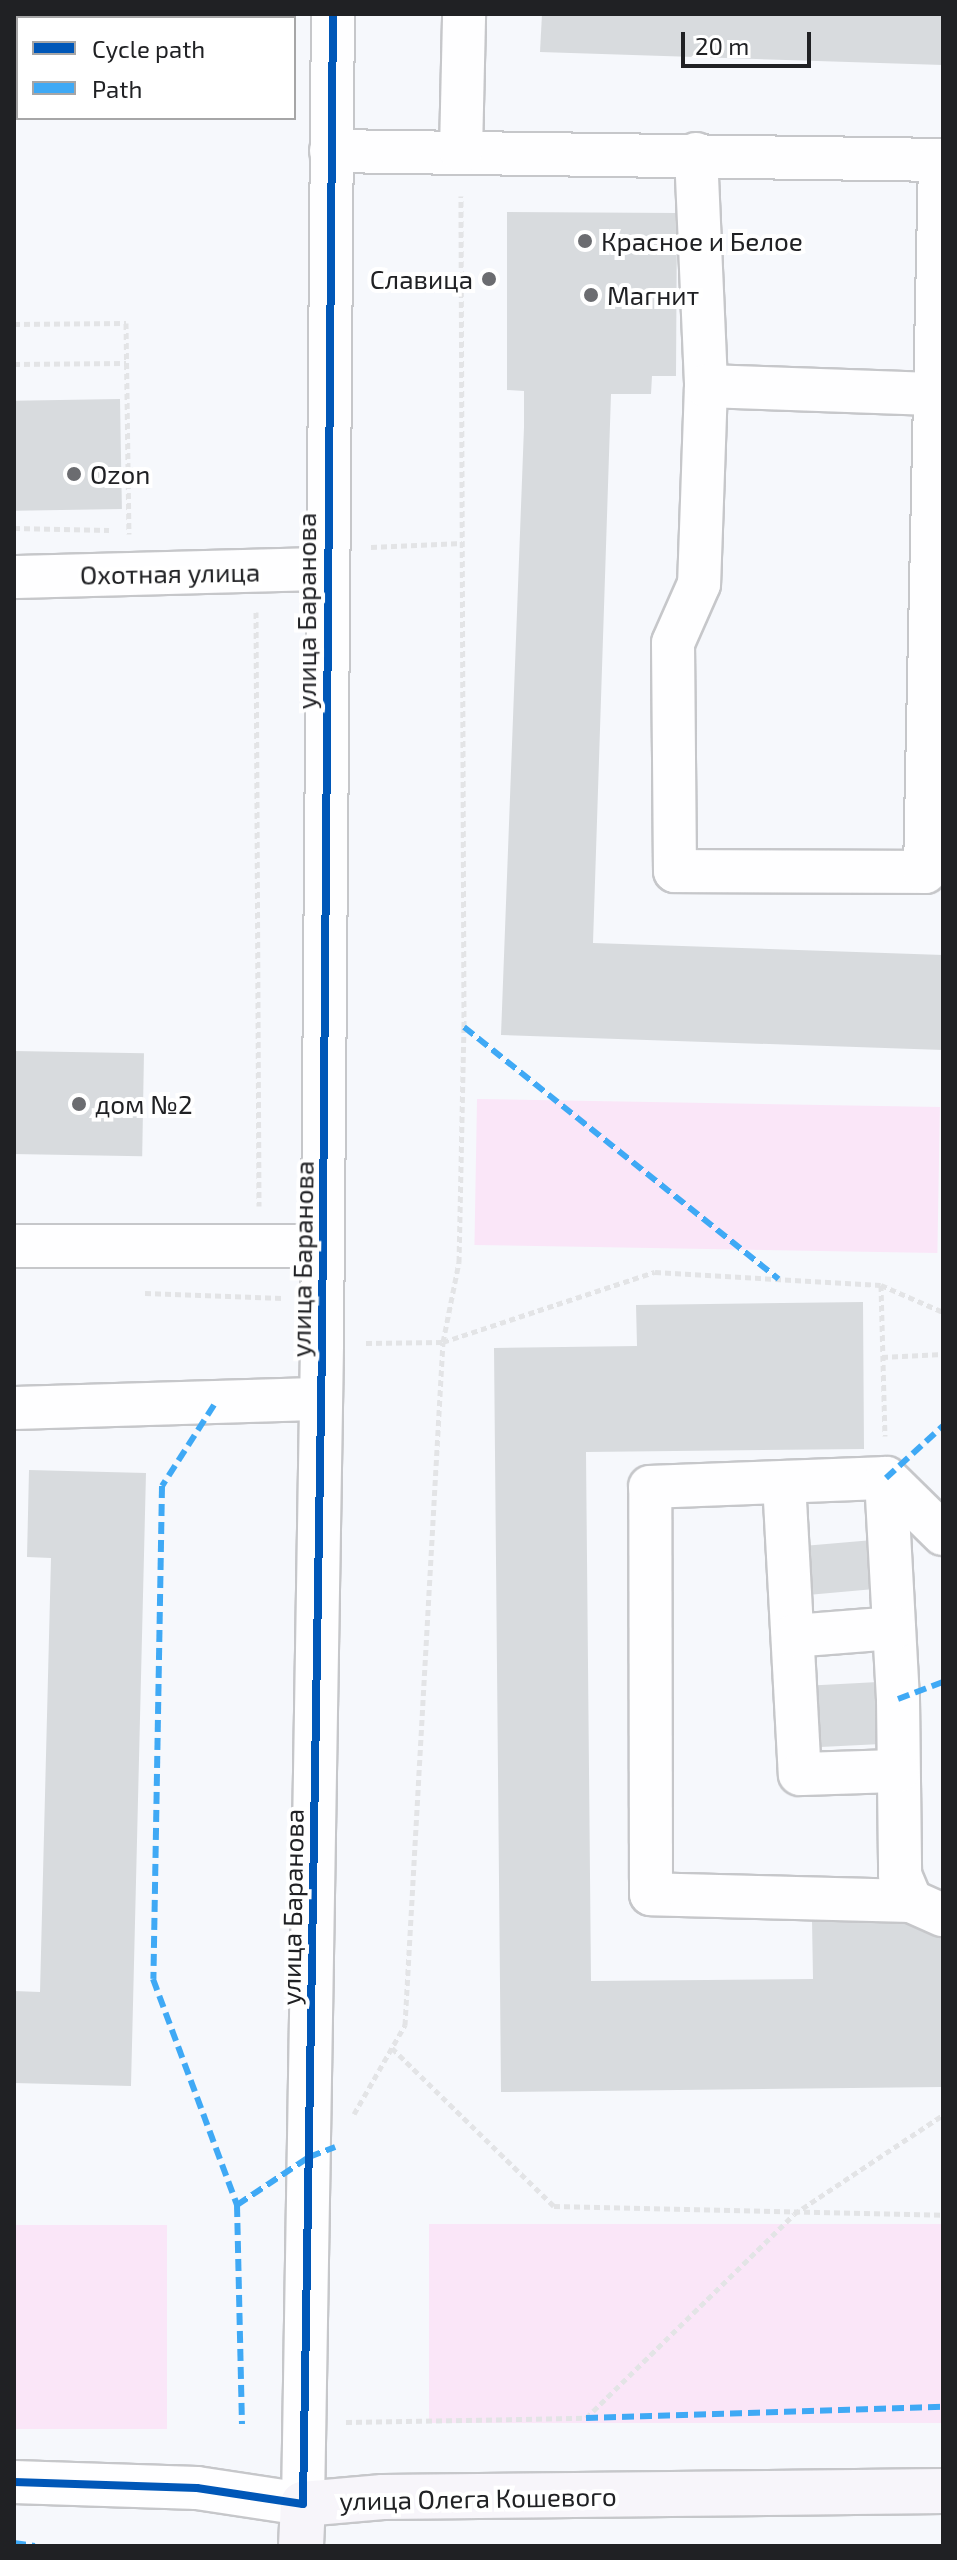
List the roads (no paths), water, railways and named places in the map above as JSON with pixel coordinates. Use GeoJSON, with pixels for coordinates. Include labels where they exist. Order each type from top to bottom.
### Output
{"type":"FeatureCollection","features":[{"type":"Feature","properties":{"kind":"main road","name":"улица Олега Кошевого"},"geometry":{"type":"LineString","coordinates":[[302,2525],[383,2497],[943,2491]]}},
{"type":"Feature","properties":{"kind":"street","name":"улица Баранова"},"geometry":{"type":"LineString","coordinates":[[302,2525],[322,1344],[326,569],[333,14]]}},
{"type":"Feature","properties":{"kind":"street"},"geometry":{"type":"LineString","coordinates":[[461,151],[464,14]]}},
{"type":"Feature","properties":{"kind":"street"},"geometry":{"type":"LineString","coordinates":[[331,151],[696,154],[942,160],[933,394],[925,872],[675,871],[673,643],[699,584],[706,386],[696,154]]}},
{"type":"Feature","properties":{"kind":"street"},"geometry":{"type":"LineString","coordinates":[[706,386],[933,394]]}},
{"type":"Feature","properties":{"kind":"street","name":"Охотная улица"},"geometry":{"type":"LineString","coordinates":[[14,577],[326,569]]}},
{"type":"Feature","properties":{"kind":"street"},"geometry":{"type":"LineString","coordinates":[[14,1246],[323,1246]]}},
{"type":"Feature","properties":{"kind":"street"},"geometry":{"type":"LineString","coordinates":[[14,1408],[319,1399]]}},
{"type":"Feature","properties":{"kind":"street"},"geometry":{"type":"LineString","coordinates":[[886,1478],[894,1628],[900,1875],[927,1908]]}},
{"type":"Feature","properties":{"kind":"street"},"geometry":{"type":"LineString","coordinates":[[927,1908],[651,1894],[650,1487],[886,1478],[943,1534]]}},
{"type":"Feature","properties":{"kind":"street"},"geometry":{"type":"LineString","coordinates":[[784,1482],[800,1774],[898,1771]]}},
{"type":"Feature","properties":{"kind":"street"},"geometry":{"type":"LineString","coordinates":[[793,1636],[894,1628]]}},
{"type":"Feature","properties":{"kind":"street","name":"улица Олега Кошевого"},"geometry":{"type":"LineString","coordinates":[[14,2482],[197,2488],[302,2525]]}},
{"type":"Feature","properties":{"kind":"place","name":"Красное и Белое"},"geometry":{"type":"Point","coordinates":[585,241]}},
{"type":"Feature","properties":{"kind":"place","name":"Славица"},"geometry":{"type":"Point","coordinates":[489,279]}},
{"type":"Feature","properties":{"kind":"place","name":"Магнит"},"geometry":{"type":"Point","coordinates":[591,295]}},
{"type":"Feature","properties":{"kind":"place","name":"Ozon"},"geometry":{"type":"Point","coordinates":[74,474]}},
{"type":"Feature","properties":{"kind":"place","name":"дом №2"},"geometry":{"type":"Point","coordinates":[79,1104]}}]}
